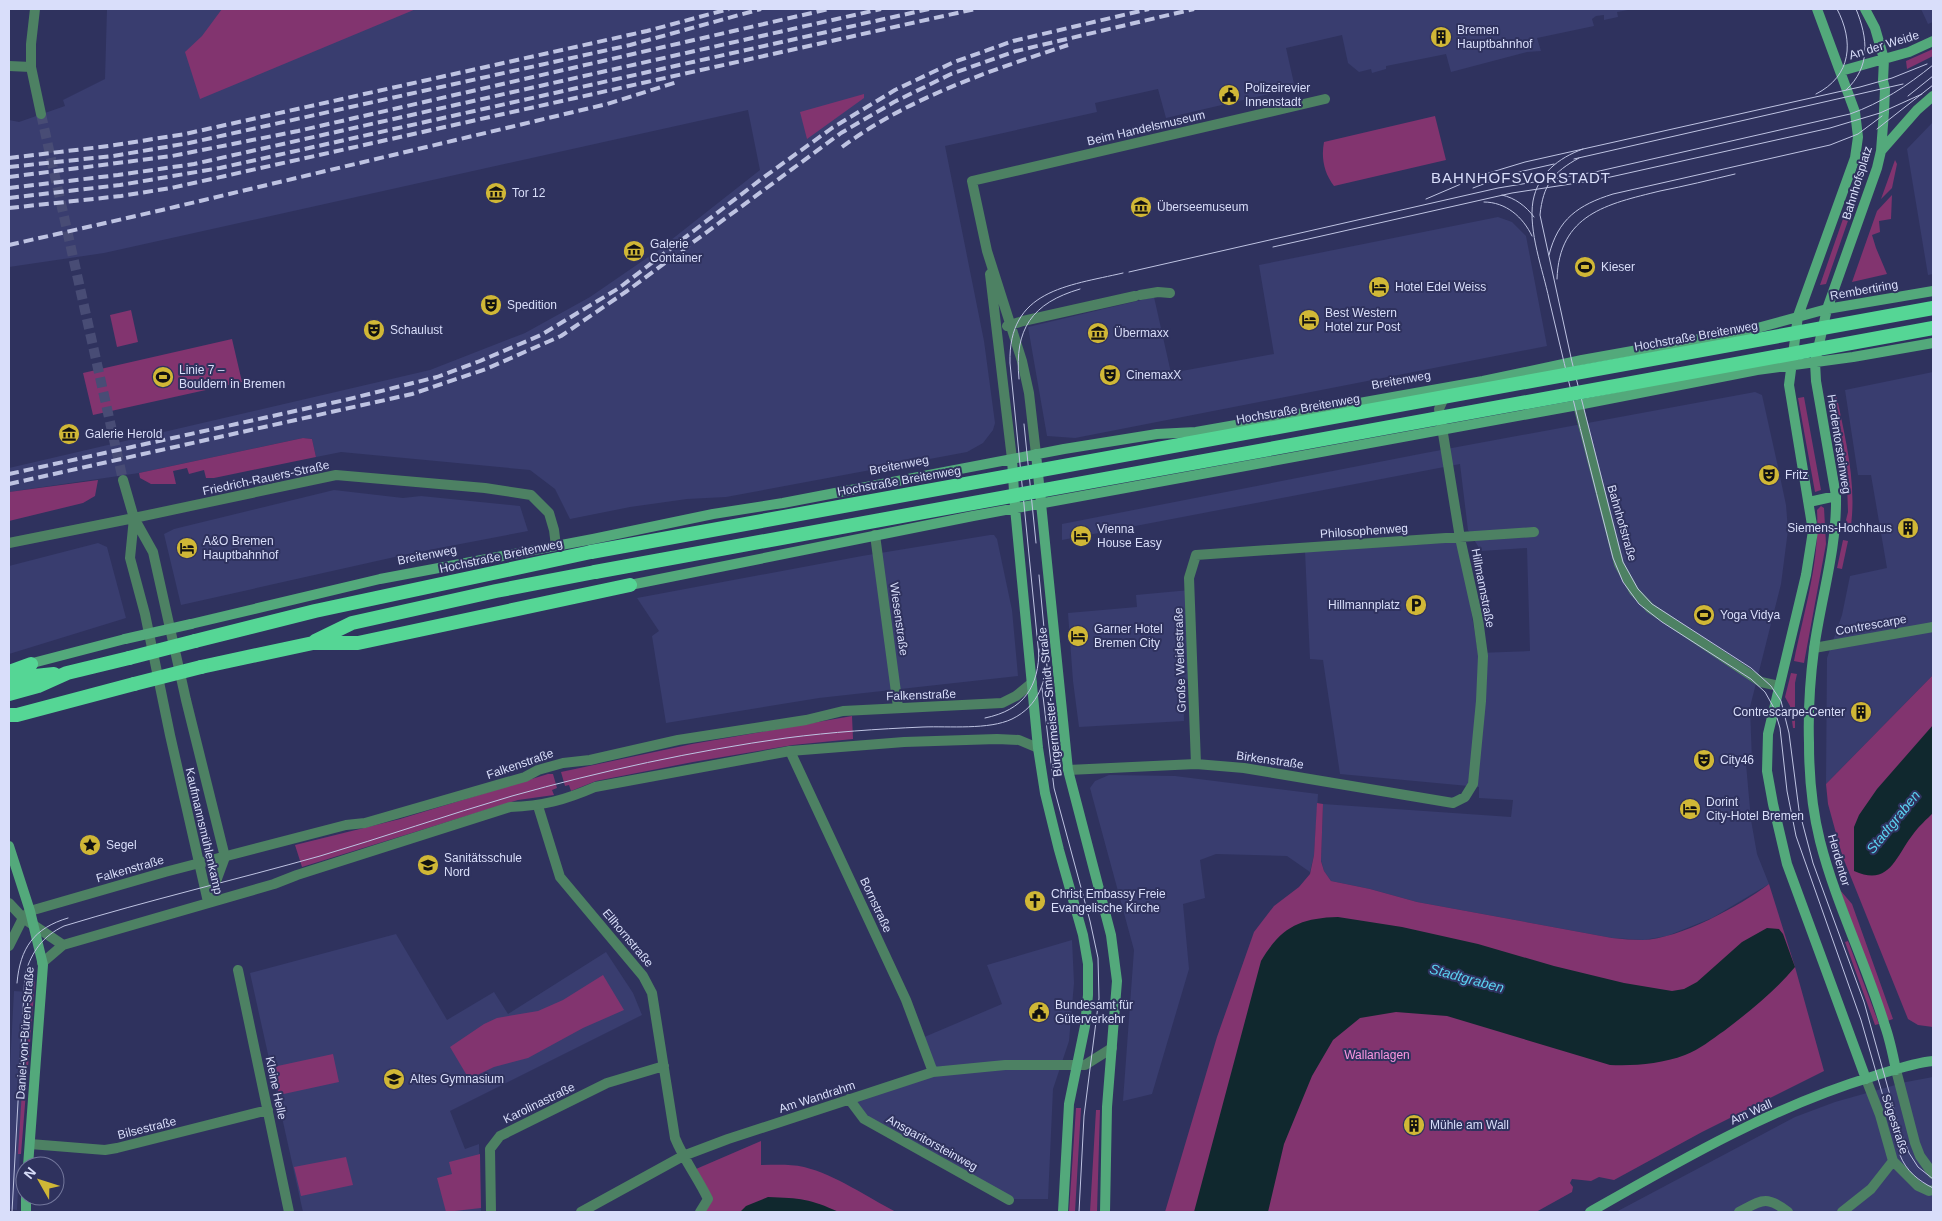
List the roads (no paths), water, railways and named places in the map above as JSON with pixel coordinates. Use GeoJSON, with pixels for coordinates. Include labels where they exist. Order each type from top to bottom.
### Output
{"type":"FeatureCollection","features":[{"type":"Feature","properties":{"kind":"highway","name":"Hochstraße Breitenweg"},"geometry":{"type":"LineString","coordinates":[[9,694],[38,686],[67,673],[315,611],[591,552],[1933,308]]}},
{"type":"Feature","properties":{"kind":"highway"},"geometry":{"type":"LineString","coordinates":[[312,643],[352,623],[595,572],[1933,328]]}},
{"type":"Feature","properties":{"kind":"highway"},"geometry":{"type":"LineString","coordinates":[[12,718],[201,667],[312,643],[358,642],[630,585]]}},
{"type":"Feature","properties":{"kind":"highway"},"geometry":{"type":"LineString","coordinates":[[9,672],[31,664]]}},
{"type":"Feature","properties":{"kind":"highway"},"geometry":{"type":"LineString","coordinates":[[9,682],[35,676],[67,673]]}},
{"type":"Feature","properties":{"kind":"main road","name":"Bahnhofsplatz"},"geometry":{"type":"LineString","coordinates":[[1798,316],[1855,158],[1858,136],[1856,117],[1841,71],[1817,9]]}},
{"type":"Feature","properties":{"kind":"main road","name":"Bahnhofsplatz"},"geometry":{"type":"LineString","coordinates":[[1815,362],[1827,309],[1877,168],[1881,151],[1884,112],[1884,59],[1875,28],[1865,9]]}},
{"type":"Feature","properties":{"kind":"main road","name":"An der Weide"},"geometry":{"type":"LineString","coordinates":[[1841,71],[1909,52],[1933,41]]}},
{"type":"Feature","properties":{"kind":"main road"},"geometry":{"type":"LineString","coordinates":[[1881,151],[1917,110],[1933,96]]}},
{"type":"Feature","properties":{"kind":"main road","name":"Rembertiring"},"geometry":{"type":"LineString","coordinates":[[1798,316],[1827,309],[1933,291]]}},
{"type":"Feature","properties":{"kind":"main road"},"geometry":{"type":"LineString","coordinates":[[1798,316],[1789,385],[1813,531],[1806,575],[1768,734],[1767,771],[1772,804],[1787,864],[1866,1079]]}},
{"type":"Feature","properties":{"kind":"main road","name":"Breitenweg"},"geometry":{"type":"LineString","coordinates":[[9,668],[380,579],[713,514],[783,503],[1036,454],[1157,434],[1196,432],[1451,387],[1582,360],[1750,330],[1798,316]]}},
{"type":"Feature","properties":{"kind":"main road"},"geometry":{"type":"LineString","coordinates":[[630,585],[1015,508],[1578,405],[1757,370],[1933,343]]}},
{"type":"Feature","properties":{"kind":"main road","name":"Herdentorsteinweg"},"geometry":{"type":"LineString","coordinates":[[1814,648],[1835,534],[1836,496],[1816,381],[1815,362]]}},
{"type":"Feature","properties":{"kind":"main road"},"geometry":{"type":"LineString","coordinates":[[1196,432],[1207,436],[1213,442],[1215,453],[1212,464],[1206,473]]}},
{"type":"Feature","properties":{"kind":"main road","name":"Bürgermeister-Smidt-Straße"},"geometry":{"type":"LineString","coordinates":[[1036,454],[1068,770],[1111,934],[1117,981],[1107,1107],[1105,1212]]}},
{"type":"Feature","properties":{"kind":"main road","name":"Bürgermeister-Smidt-Straße"},"geometry":{"type":"LineString","coordinates":[[1012,459],[1038,748],[1045,793],[1083,935],[1088,964],[1085,1026],[1069,1104],[1063,1212]]}},
{"type":"Feature","properties":{"kind":"main road"},"geometry":{"type":"LineString","coordinates":[[1809,502],[1836,496]]}},
{"type":"Feature","properties":{"kind":"main road","name":"Herdentor"},"geometry":{"type":"LineString","coordinates":[[1814,648],[1808,743],[1816,822],[1834,890],[1885,1025],[1896,1070]]}},
{"type":"Feature","properties":{"kind":"main road","name":"Daniel-von-Büren-Straße"},"geometry":{"type":"LineString","coordinates":[[9,846],[27,915],[33,925],[42,963],[29,1156]]}},
{"type":"Feature","properties":{"kind":"main road","name":"Am Wall"},"geometry":{"type":"LineString","coordinates":[[1590,1212],[1740,1130],[1835,1089],[1896,1070],[1933,1061]]}},
{"type":"Feature","properties":{"kind":"street"},"geometry":{"type":"LineString","coordinates":[[35,9],[31,44],[31,67],[41,114]]}},
{"type":"Feature","properties":{"kind":"street"},"geometry":{"type":"LineString","coordinates":[[9,66],[31,67]]}},
{"type":"Feature","properties":{"kind":"street","name":"Beim Handelsmuseum"},"geometry":{"type":"LineString","coordinates":[[972,180],[1325,99]]}},
{"type":"Feature","properties":{"kind":"street","name":"Bürgermeister-Smidt-Straße"},"geometry":{"type":"LineString","coordinates":[[972,180],[988,250],[1022,361],[1029,393],[1036,454]]}},
{"type":"Feature","properties":{"kind":"street","name":"Bürgermeister-Smidt-Straße"},"geometry":{"type":"LineString","coordinates":[[988,250],[1012,459]]}},
{"type":"Feature","properties":{"kind":"street"},"geometry":{"type":"LineString","coordinates":[[997,331],[1012,324],[1138,296],[1158,292],[1170,293]]}},
{"type":"Feature","properties":{"kind":"street","name":"Hillmannstraße"},"geometry":{"type":"LineString","coordinates":[[1451,387],[1443,397],[1439,409],[1460,538],[1478,619],[1483,656],[1481,701],[1473,784],[1465,797]]}},
{"type":"Feature","properties":{"kind":"street","name":"Bahnhofstraße"},"geometry":{"type":"LineString","coordinates":[[1578,405],[1619,564],[1634,591],[1650,608],[1661,616],[1761,682],[1779,686]]}},
{"type":"Feature","properties":{"kind":"street","name":"Friedrich-Rauers-Straße"},"geometry":{"type":"LineString","coordinates":[[9,543],[336,475],[485,488],[531,495],[549,513],[556,546]]}},
{"type":"Feature","properties":{"kind":"street","name":"Kaufmannsmühlenkamp"},"geometry":{"type":"LineString","coordinates":[[124,480],[134,518],[153,552],[186,700],[225,858],[208,903]]}},
{"type":"Feature","properties":{"kind":"street","name":"Kaufmannsmühlenkamp"},"geometry":{"type":"LineString","coordinates":[[134,518],[130,558],[145,614],[208,903]]}},
{"type":"Feature","properties":{"kind":"street","name":"Philosophenweg"},"geometry":{"type":"LineString","coordinates":[[1196,555],[1534,532]]}},
{"type":"Feature","properties":{"kind":"street","name":"Wiesenstraße"},"geometry":{"type":"LineString","coordinates":[[875,535],[898,707]]}},
{"type":"Feature","properties":{"kind":"street","name":"Große Weidestraße"},"geometry":{"type":"LineString","coordinates":[[1196,555],[1189,578],[1196,764]]}},
{"type":"Feature","properties":{"kind":"street","name":"Contrescarpe"},"geometry":{"type":"LineString","coordinates":[[1814,648],[1933,627]]}},
{"type":"Feature","properties":{"kind":"street","name":"Falkenstraße"},"geometry":{"type":"LineString","coordinates":[[27,915],[156,874],[346,826],[365,823],[525,777],[538,770],[563,762],[590,760],[678,740],[806,720],[843,711],[898,707],[1002,704],[1032,683]]}},
{"type":"Feature","properties":{"kind":"street"},"geometry":{"type":"LineString","coordinates":[[42,963],[63,945],[208,903],[510,808],[538,806],[574,796],[595,787],[790,751],[904,742],[998,739],[1019,740],[1038,748]]}},
{"type":"Feature","properties":{"kind":"street","name":"Bornstraße"},"geometry":{"type":"LineString","coordinates":[[790,751],[906,1000],[933,1072]]}},
{"type":"Feature","properties":{"kind":"street","name":"Birkenstraße"},"geometry":{"type":"LineString","coordinates":[[1068,770],[1196,764],[1244,768],[1453,802],[1465,797]]}},
{"type":"Feature","properties":{"kind":"street","name":"Ellhornstraße"},"geometry":{"type":"LineString","coordinates":[[538,806],[560,877],[643,976],[652,993],[675,1138],[683,1156],[695,1173],[708,1199],[700,1212]]}},
{"type":"Feature","properties":{"kind":"street"},"geometry":{"type":"LineString","coordinates":[[9,903],[27,915],[9,946]]}},
{"type":"Feature","properties":{"kind":"street"},"geometry":{"type":"LineString","coordinates":[[33,925],[63,945]]}},
{"type":"Feature","properties":{"kind":"street","name":"Kleine Helle"},"geometry":{"type":"LineString","coordinates":[[238,970],[289,1212]]}},
{"type":"Feature","properties":{"kind":"street"},"geometry":{"type":"LineString","coordinates":[[1076,1065],[1085,1064],[1112,1048]]}},
{"type":"Feature","properties":{"kind":"street","name":"Am Wandrahm"},"geometry":{"type":"LineString","coordinates":[[581,1212],[683,1156],[728,1139],[933,1072],[1005,1065],[1076,1065]]}},
{"type":"Feature","properties":{"kind":"street","name":"Karolinastraße"},"geometry":{"type":"LineString","coordinates":[[491,1212],[490,1149],[500,1136],[608,1083],[664,1066]]}},
{"type":"Feature","properties":{"kind":"street","name":"Sögestraße"},"geometry":{"type":"LineString","coordinates":[[1896,1070],[1915,1143],[1920,1156],[1933,1174]]}},
{"type":"Feature","properties":{"kind":"street","name":"Sögestraße"},"geometry":{"type":"LineString","coordinates":[[1866,1079],[1880,1115],[1893,1161],[1918,1186],[1931,1190]]}},
{"type":"Feature","properties":{"kind":"street","name":"Ansgaritorsteinweg"},"geometry":{"type":"LineString","coordinates":[[849,1099],[864,1119],[1009,1200]]}},
{"type":"Feature","properties":{"kind":"street","name":"Bilsestraße"},"geometry":{"type":"LineString","coordinates":[[30,1144],[105,1150],[268,1110]]}},
{"type":"Feature","properties":{"kind":"street"},"geometry":{"type":"LineString","coordinates":[[1842,1212],[1870,1189],[1893,1161]]}},
{"type":"Feature","properties":{"kind":"street"},"geometry":{"type":"LineString","coordinates":[[1740,1212],[1759,1201],[1774,1201],[1788,1212]]}},
{"type":"Feature","properties":{"kind":"water","name":"Stadtgraben"},"geometry":{"type":"Polygon","coordinates":[[[1933,725],[1933,813],[1916,830],[1896,860],[1884,872],[1876,875],[1866,875],[1854,871],[1854,827],[1859,815],[1877,789],[1933,725]]]}},
{"type":"Feature","properties":{"kind":"water","name":"Stadtgraben"},"geometry":{"type":"Polygon","coordinates":[[[1338,917],[1402,927],[1478,944],[1554,966],[1624,983],[1672,991],[1684,989],[1697,982],[1742,942],[1767,928],[1779,929],[1783,934],[1795,967],[1761,1001],[1705,1044],[1685,1055],[1648,1064],[1610,1065],[1447,1016],[1396,1012],[1360,1018],[1333,1040],[1312,1076],[1284,1144],[1268,1212],[1194,1212],[1261,961],[1268,949],[1284,932],[1302,922],[1338,917]]]}},
{"type":"Feature","properties":{"kind":"water"},"geometry":{"type":"Polygon","coordinates":[[[768,1197],[805,1200],[839,1212],[740,1212],[746,1206],[768,1197]]]}},
{"type":"Feature","properties":{"kind":"tunnel"},"geometry":{"type":"LineString","coordinates":[[41,114],[123,480]]}},
{"type":"Feature","properties":{"kind":"tram line"},"geometry":{"type":"LineString","coordinates":[[1816,94],[1837,78],[1843,68],[1846,57],[1846,33],[1837,9]]}},
{"type":"Feature","properties":{"kind":"tram line"},"geometry":{"type":"LineString","coordinates":[[1846,90],[1860,72],[1865,52],[1863,31],[1856,9]]}},
{"type":"Feature","properties":{"kind":"tram line"},"geometry":{"type":"LineString","coordinates":[[1426,199],[1482,175],[1525,162],[1860,87],[1892,78],[1927,64]]}},
{"type":"Feature","properties":{"kind":"tram line"},"geometry":{"type":"LineString","coordinates":[[1129,272],[1498,188],[1595,172],[1850,114],[1872,105],[1893,93],[1933,65]]}},
{"type":"Feature","properties":{"kind":"tram line"},"geometry":{"type":"LineString","coordinates":[[1908,96],[1933,76]]}},
{"type":"Feature","properties":{"kind":"tram line"},"geometry":{"type":"LineString","coordinates":[[1574,159],[1903,84]]}},
{"type":"Feature","properties":{"kind":"tram line"},"geometry":{"type":"LineString","coordinates":[[1877,129],[1933,85]]}},
{"type":"Feature","properties":{"kind":"tram line"},"geometry":{"type":"LineString","coordinates":[[1273,247],[1512,193],[1597,180],[1830,128],[1880,113],[1922,94]]}},
{"type":"Feature","properties":{"kind":"tram line"},"geometry":{"type":"LineString","coordinates":[[1549,255],[1558,232],[1571,215],[1601,198],[1830,145],[1858,134],[1882,116]]}},
{"type":"Feature","properties":{"kind":"tram line"},"geometry":{"type":"LineString","coordinates":[[1583,149],[1565,157],[1544,175],[1536,191],[1532,213],[1534,238],[1613,558],[1623,582],[1639,604],[1662,622],[1751,679],[1765,692],[1774,708],[1780,728],[1787,791],[1796,836],[1861,1020],[1900,1155],[1914,1175],[1933,1188]]}},
{"type":"Feature","properties":{"kind":"tram line"},"geometry":{"type":"LineString","coordinates":[[1579,158],[1562,169],[1551,180],[1544,195],[1540,215],[1572,362],[1623,562],[1638,589],[1652,604],[1751,668],[1771,686],[1781,701],[1789,733],[1799,810],[1813,863],[1864,1002],[1898,1124],[1909,1153],[1918,1167],[1933,1179]]}},
{"type":"Feature","properties":{"kind":"tram line"},"geometry":{"type":"LineString","coordinates":[[1473,188],[1510,174],[1554,164]]}},
{"type":"Feature","properties":{"kind":"tram line"},"geometry":{"type":"LineString","coordinates":[[1557,279],[1560,257],[1566,240],[1576,226],[1589,215],[1622,201],[1735,174]]}},
{"type":"Feature","properties":{"kind":"tram line"},"geometry":{"type":"LineString","coordinates":[[1502,195],[1520,203],[1534,217]]}},
{"type":"Feature","properties":{"kind":"tram line"},"geometry":{"type":"LineString","coordinates":[[1484,202],[1500,205],[1513,212],[1524,223],[1532,236]]}},
{"type":"Feature","properties":{"kind":"tram line"},"geometry":{"type":"LineString","coordinates":[[1039,656],[1010,363],[1012,339],[1019,320],[1030,306],[1045,296],[1081,282],[1123,273]]}},
{"type":"Feature","properties":{"kind":"tram line"},"geometry":{"type":"LineString","coordinates":[[1019,379],[1018,361],[1020,346],[1023,332],[1030,320],[1038,310],[1050,302],[1080,289]]}},
{"type":"Feature","properties":{"kind":"tram line"},"geometry":{"type":"LineString","coordinates":[[1024,424],[1036,543]]}},
{"type":"Feature","properties":{"kind":"tram line"},"geometry":{"type":"LineString","coordinates":[[1039,575],[1047,660]]}},
{"type":"Feature","properties":{"kind":"tram line"},"geometry":{"type":"LineString","coordinates":[[985,718],[1010,709],[1027,695],[1036,675],[1039,649]]}},
{"type":"Feature","properties":{"kind":"tram line"},"geometry":{"type":"LineString","coordinates":[[12,1212],[25,974],[31,958],[39,945],[50,934],[64,926],[320,856],[512,796],[648,762],[751,743],[837,732],[923,727],[969,727],[1003,722],[1021,714],[1035,700],[1043,682],[1047,653]]}},
{"type":"Feature","properties":{"kind":"tram line"},"geometry":{"type":"LineString","coordinates":[[1042,688],[1054,788],[1090,921],[1098,958],[1099,998],[1084,1116],[1079,1212]]}},
{"type":"Feature","properties":{"kind":"tram line"},"geometry":{"type":"LineString","coordinates":[[17,983],[21,959],[31,941],[46,927],[68,918]]}},
{"type":"Feature","properties":{"kind":"railway"},"geometry":{"type":"LineString","coordinates":[[9,158],[109,146],[185,134],[647,31],[729,9]]}},
{"type":"Feature","properties":{"kind":"railway"},"geometry":{"type":"LineString","coordinates":[[9,167],[113,156],[189,143],[630,45],[761,9]]}},
{"type":"Feature","properties":{"kind":"railway"},"geometry":{"type":"LineString","coordinates":[[9,177],[172,156],[298,131],[829,9]]}},
{"type":"Feature","properties":{"kind":"railway"},"geometry":{"type":"LineString","coordinates":[[9,188],[194,164],[881,9]]}},
{"type":"Feature","properties":{"kind":"railway"},"geometry":{"type":"LineString","coordinates":[[9,198],[120,185],[220,168],[929,9]]}},
{"type":"Feature","properties":{"kind":"railway"},"geometry":{"type":"LineString","coordinates":[[9,208],[121,196],[171,188],[975,9]]}},
{"type":"Feature","properties":{"kind":"railway"},"geometry":{"type":"LineString","coordinates":[[9,474],[345,400],[437,377],[480,361],[541,335],[619,288],[764,177],[832,128],[895,90],[954,62],[1013,41],[1149,9]]}},
{"type":"Feature","properties":{"kind":"railway"},"geometry":{"type":"LineString","coordinates":[[9,484],[412,394],[486,369],[561,336],[627,291],[841,133],[894,102],[951,74],[1016,51],[1194,9]]}},
{"type":"Feature","properties":{"kind":"railway"},"geometry":{"type":"LineString","coordinates":[[842,147],[868,129],[895,114],[951,87],[1068,45]]}},
{"type":"Feature","properties":{"kind":"railway"},"geometry":{"type":"LineString","coordinates":[[9,245],[607,104],[677,82]]}},
{"type":"Feature","properties":{"kind":"place","name":"Bremen Hauptbahnhof"},"geometry":{"type":"Point","coordinates":[1441,37]}},
{"type":"Feature","properties":{"kind":"place","name":"Polizeirevier Innenstadt"},"geometry":{"type":"Point","coordinates":[1229,95]}},
{"type":"Feature","properties":{"kind":"place","name":"Tor 12"},"geometry":{"type":"Point","coordinates":[496,193]}},
{"type":"Feature","properties":{"kind":"place","name":"Überseemuseum"},"geometry":{"type":"Point","coordinates":[1141,207]}},
{"type":"Feature","properties":{"kind":"place","name":"Galerie Container"},"geometry":{"type":"Point","coordinates":[634,251]}},
{"type":"Feature","properties":{"kind":"place","name":"Kieser"},"geometry":{"type":"Point","coordinates":[1585,267]}},
{"type":"Feature","properties":{"kind":"place","name":"Hotel Edel Weiss"},"geometry":{"type":"Point","coordinates":[1379,287]}},
{"type":"Feature","properties":{"kind":"place","name":"Spedition"},"geometry":{"type":"Point","coordinates":[491,305]}},
{"type":"Feature","properties":{"kind":"place","name":"Best Western Hotel zur Post"},"geometry":{"type":"Point","coordinates":[1309,320]}},
{"type":"Feature","properties":{"kind":"place","name":"Schaulust"},"geometry":{"type":"Point","coordinates":[374,330]}},
{"type":"Feature","properties":{"kind":"place","name":"Übermaxx"},"geometry":{"type":"Point","coordinates":[1098,333]}},
{"type":"Feature","properties":{"kind":"place","name":"CinemaxX"},"geometry":{"type":"Point","coordinates":[1110,375]}},
{"type":"Feature","properties":{"kind":"place","name":"Linie 7 – Bouldern in Bremen"},"geometry":{"type":"Point","coordinates":[163,377]}},
{"type":"Feature","properties":{"kind":"place","name":"Galerie Herold"},"geometry":{"type":"Point","coordinates":[69,434]}},
{"type":"Feature","properties":{"kind":"place","name":"Fritz"},"geometry":{"type":"Point","coordinates":[1769,475]}},
{"type":"Feature","properties":{"kind":"place","name":"Siemens-Hochhaus"},"geometry":{"type":"Point","coordinates":[1908,528]}},
{"type":"Feature","properties":{"kind":"place","name":"Vienna House Easy"},"geometry":{"type":"Point","coordinates":[1081,536]}},
{"type":"Feature","properties":{"kind":"place","name":"A&O Bremen Hauptbahnhof"},"geometry":{"type":"Point","coordinates":[187,548]}},
{"type":"Feature","properties":{"kind":"place","name":"Hillmannplatz"},"geometry":{"type":"Point","coordinates":[1416,605]}},
{"type":"Feature","properties":{"kind":"place","name":"Yoga Vidya"},"geometry":{"type":"Point","coordinates":[1704,615]}},
{"type":"Feature","properties":{"kind":"place","name":"Garner Hotel Bremen City"},"geometry":{"type":"Point","coordinates":[1078,636]}},
{"type":"Feature","properties":{"kind":"place","name":"Contrescarpe-Center"},"geometry":{"type":"Point","coordinates":[1861,712]}},
{"type":"Feature","properties":{"kind":"place","name":"City46"},"geometry":{"type":"Point","coordinates":[1704,760]}},
{"type":"Feature","properties":{"kind":"place","name":"Dorint City-Hotel Bremen"},"geometry":{"type":"Point","coordinates":[1690,809]}},
{"type":"Feature","properties":{"kind":"place","name":"Segel"},"geometry":{"type":"Point","coordinates":[90,845]}},
{"type":"Feature","properties":{"kind":"place","name":"Sanitätsschule Nord"},"geometry":{"type":"Point","coordinates":[428,865]}},
{"type":"Feature","properties":{"kind":"place","name":"Christ Embassy Freie Evangelische Kirche"},"geometry":{"type":"Point","coordinates":[1035,901]}},
{"type":"Feature","properties":{"kind":"place","name":"Bundesamt für Güterverkehr"},"geometry":{"type":"Point","coordinates":[1039,1012]}},
{"type":"Feature","properties":{"kind":"place","name":"Altes Gymnasium"},"geometry":{"type":"Point","coordinates":[394,1079]}},
{"type":"Feature","properties":{"kind":"place","name":"Mühle am Wall"},"geometry":{"type":"Point","coordinates":[1414,1125]}},
{"type":"Feature","properties":{"kind":"district","name":"BAHNHOFSVORSTADT"},"geometry":{"type":"Point","coordinates":[1521,177]}},
{"type":"Feature","properties":{"kind":"park label","name":"Wallanlagen"},"geometry":{"type":"Point","coordinates":[1377,1055]}}]}
